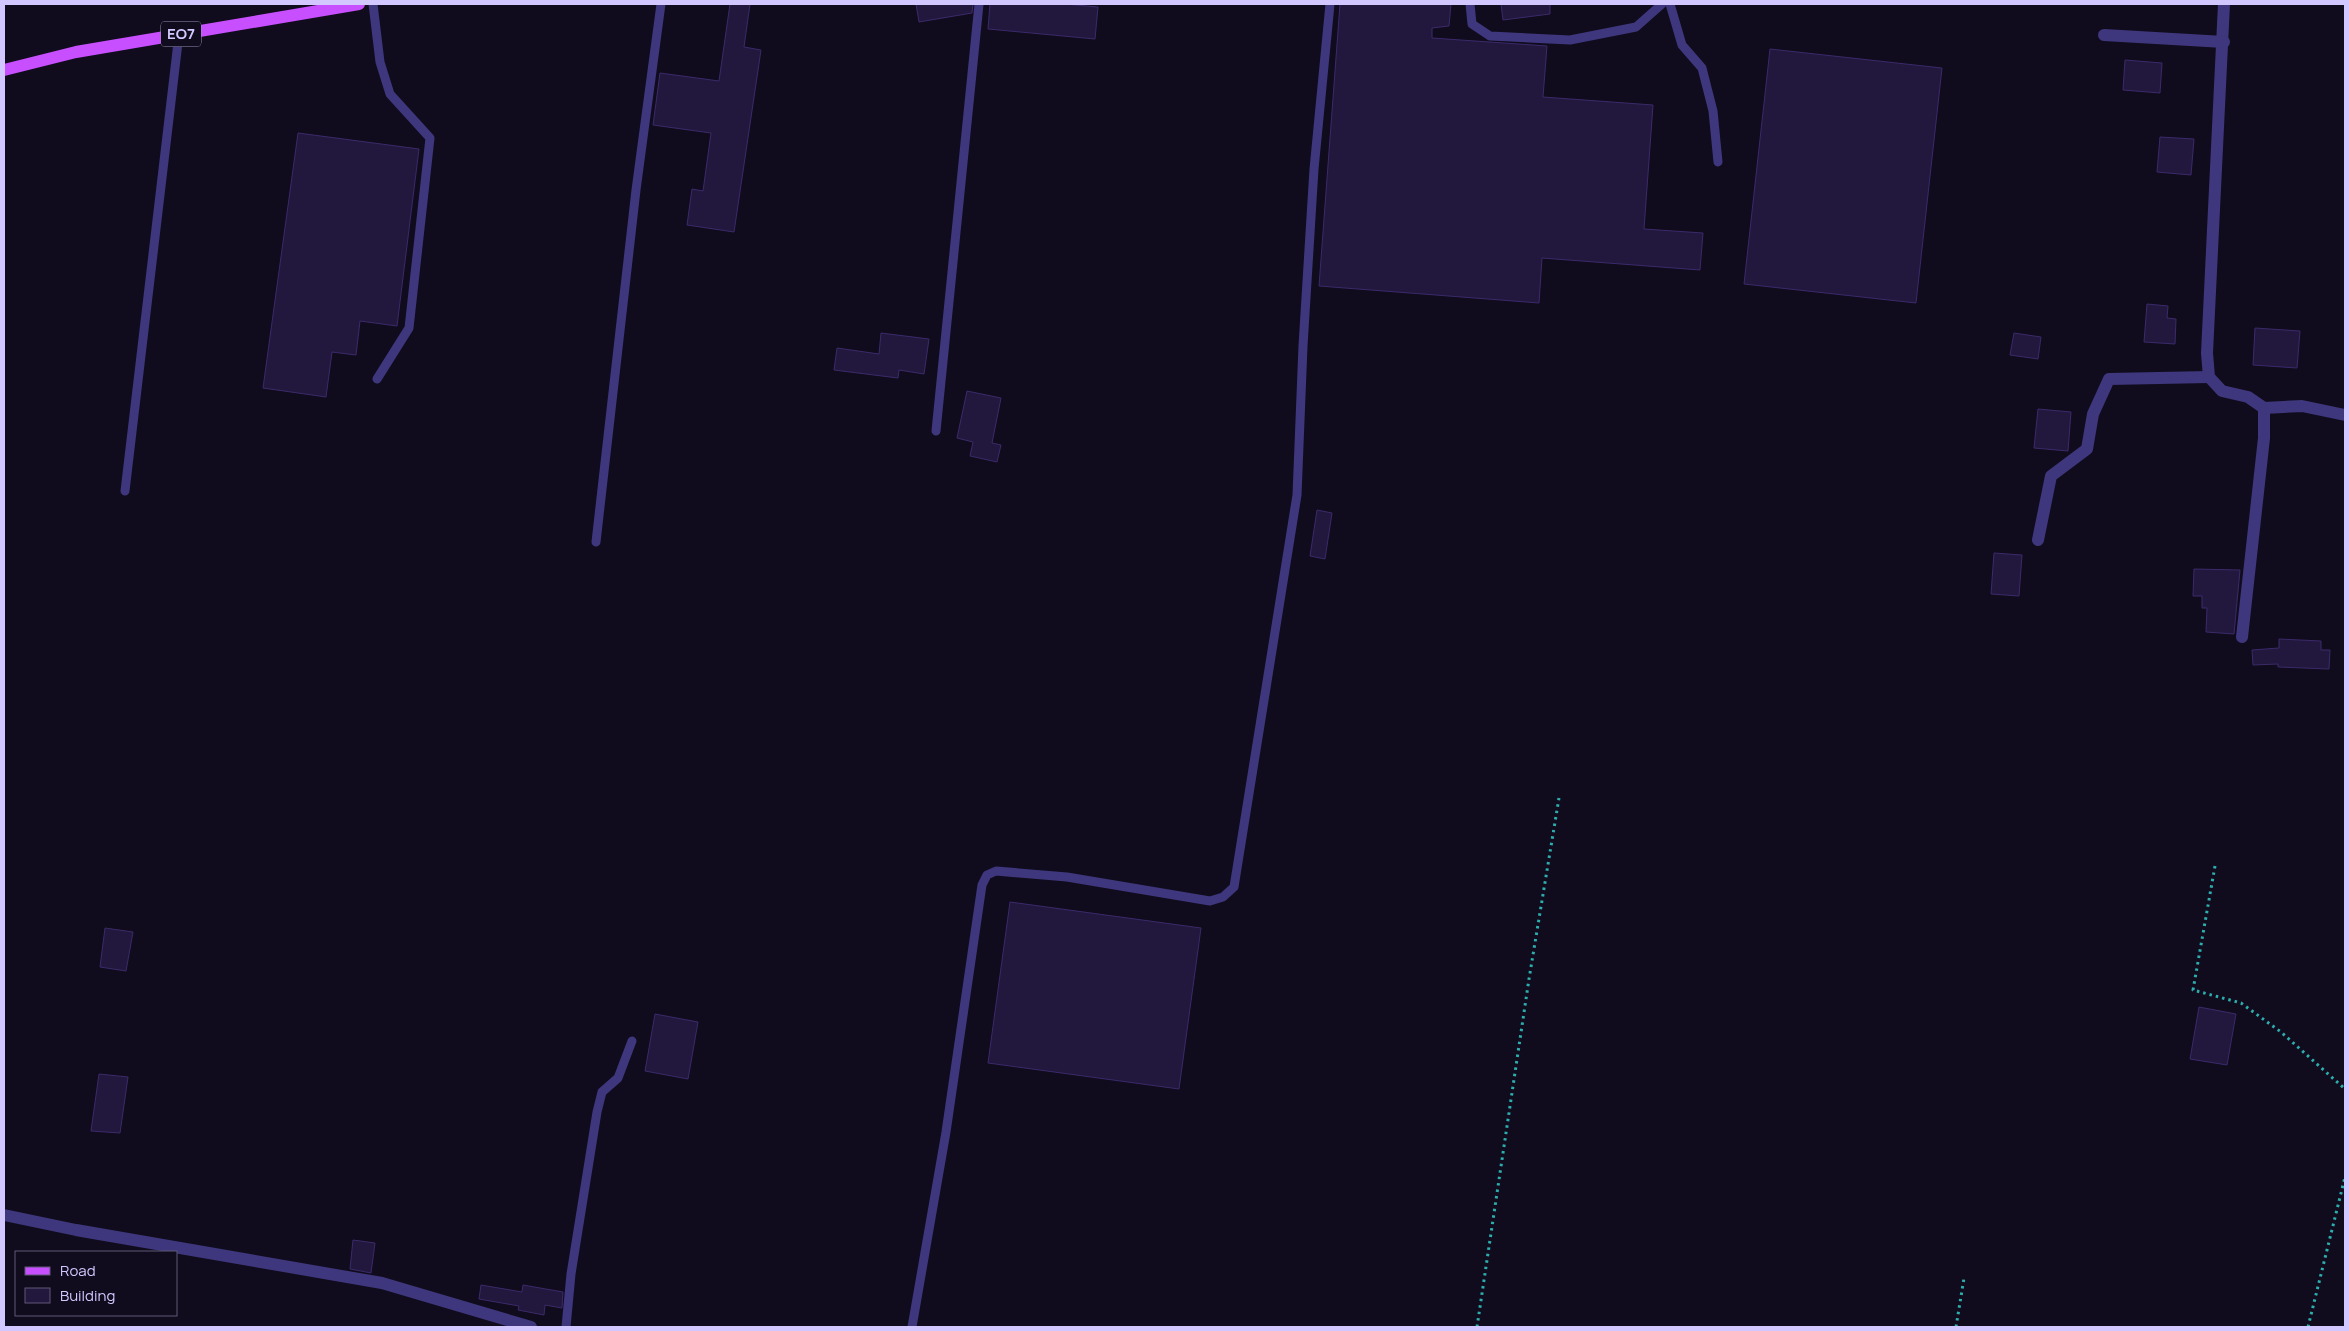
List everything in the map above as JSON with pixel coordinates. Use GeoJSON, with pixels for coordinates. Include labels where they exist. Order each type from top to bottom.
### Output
{"type":"FeatureCollection","features":[{"type":"Feature","properties":{"kind":"main road","name":"ΕΟ7"},"geometry":{"type":"LineString","coordinates":[[4,70],[76,52],[358,4]]}},
{"type":"Feature","properties":{"kind":"street"},"geometry":{"type":"LineString","coordinates":[[2224,4],[2224,42],[2207,353],[2209,377],[2222,391],[2248,398],[2264,408],[2302,406],[2345,415]]}},
{"type":"Feature","properties":{"kind":"street"},"geometry":{"type":"LineString","coordinates":[[2104,36],[2224,42]]}},
{"type":"Feature","properties":{"kind":"street"},"geometry":{"type":"LineString","coordinates":[[2038,540],[2051,476],[2087,449],[2093,414],[2109,379],[2209,377]]}},
{"type":"Feature","properties":{"kind":"street"},"geometry":{"type":"LineString","coordinates":[[2242,637],[2264,438],[2264,408]]}},
{"type":"Feature","properties":{"kind":"street"},"geometry":{"type":"LineString","coordinates":[[4,1215],[86,1232],[382,1283],[532,1327]]}},
{"type":"Feature","properties":{"kind":"lane"},"geometry":{"type":"LineString","coordinates":[[373,4],[380,62],[390,94],[430,138],[409,328],[377,378]]}},
{"type":"Feature","properties":{"kind":"lane"},"geometry":{"type":"LineString","coordinates":[[596,542],[636,190],[661,4]]}},
{"type":"Feature","properties":{"kind":"lane"},"geometry":{"type":"LineString","coordinates":[[936,431],[979,4]]}},
{"type":"Feature","properties":{"kind":"lane"},"geometry":{"type":"LineString","coordinates":[[912,1327],[946,1132],[982,885],[987,875],[996,871],[1067,877],[1210,901],[1223,897],[1234,887],[1297,495],[1303,346],[1313,189],[1330,4]]}},
{"type":"Feature","properties":{"kind":"lane"},"geometry":{"type":"LineString","coordinates":[[1470,4],[1472,24],[1490,36],[1570,40],[1636,27],[1662,4]]}},
{"type":"Feature","properties":{"kind":"lane"},"geometry":{"type":"LineString","coordinates":[[1670,4],[1682,45],[1702,68],[1713,111],[1718,162]]}},
{"type":"Feature","properties":{"kind":"lane"},"geometry":{"type":"LineString","coordinates":[[125,491],[179,34]]}},
{"type":"Feature","properties":{"kind":"lane"},"geometry":{"type":"LineString","coordinates":[[566,1327],[571,1274],[597,1112],[602,1092],[618,1078],[632,1041]]}},
{"type":"Feature","properties":{"kind":"path"},"geometry":{"type":"LineString","coordinates":[[1477,1327],[1529,979],[1559,798]]}},
{"type":"Feature","properties":{"kind":"path"},"geometry":{"type":"LineString","coordinates":[[2215,866],[2192,990],[2241,1003],[2281,1032],[2345,1089]]}},
{"type":"Feature","properties":{"kind":"path"},"geometry":{"type":"LineString","coordinates":[[2308,1327],[2345,1177]]}},
{"type":"Feature","properties":{"kind":"path"},"geometry":{"type":"LineString","coordinates":[[1956,1327],[1964,1278]]}},
{"type":"Feature","properties":{"kind":"building"},"geometry":{"type":"Polygon","coordinates":[[[730,4],[750,4],[744,47],[761,50],[734,232],[687,225],[692,189],[703,191],[711,133],[653,125],[660,73],[719,81],[730,4]]]}},
{"type":"Feature","properties":{"kind":"building"},"geometry":{"type":"Polygon","coordinates":[[[916,4],[973,4],[972,13],[919,22],[916,4]]]}},
{"type":"Feature","properties":{"kind":"building"},"geometry":{"type":"Polygon","coordinates":[[[990,4],[1065,4],[1098,7],[1095,39],[988,29],[990,4]]]}},
{"type":"Feature","properties":{"kind":"building"},"geometry":{"type":"Polygon","coordinates":[[[1340,4],[1451,4],[1449,26],[1432,28],[1432,38],[1547,46],[1543,97],[1653,105],[1644,229],[1703,233],[1700,270],[1542,258],[1539,303],[1319,286],[1340,4]]]}},
{"type":"Feature","properties":{"kind":"building"},"geometry":{"type":"Polygon","coordinates":[[[1501,4],[1550,4],[1550,14],[1503,20],[1501,4]]]}},
{"type":"Feature","properties":{"kind":"building"},"geometry":{"type":"Polygon","coordinates":[[[1770,49],[1942,68],[1916,303],[1744,284],[1770,49]]]}},
{"type":"Feature","properties":{"kind":"building"},"geometry":{"type":"Polygon","coordinates":[[[2125,60],[2162,63],[2160,93],[2123,90],[2125,60]]]}},
{"type":"Feature","properties":{"kind":"building"},"geometry":{"type":"Polygon","coordinates":[[[298,133],[419,149],[397,326],[360,321],[356,355],[332,352],[326,397],[263,388],[298,133]]]}},
{"type":"Feature","properties":{"kind":"building"},"geometry":{"type":"Polygon","coordinates":[[[2160,137],[2194,139],[2191,175],[2157,172],[2160,137]]]}},
{"type":"Feature","properties":{"kind":"building"},"geometry":{"type":"Polygon","coordinates":[[[2147,304],[2168,306],[2167,318],[2176,319],[2175,344],[2144,342],[2147,304]]]}},
{"type":"Feature","properties":{"kind":"building"},"geometry":{"type":"Polygon","coordinates":[[[2255,328],[2300,331],[2297,368],[2253,365],[2255,328]]]}},
{"type":"Feature","properties":{"kind":"building"},"geometry":{"type":"Polygon","coordinates":[[[881,333],[929,339],[924,374],[899,370],[898,378],[834,370],[837,348],[879,354],[881,333]]]}},
{"type":"Feature","properties":{"kind":"building"},"geometry":{"type":"Polygon","coordinates":[[[2014,333],[2041,337],[2038,359],[2010,355],[2014,333]]]}},
{"type":"Feature","properties":{"kind":"building"},"geometry":{"type":"Polygon","coordinates":[[[967,391],[1001,398],[992,443],[1001,445],[997,462],[970,456],[973,442],[957,438],[967,391]]]}},
{"type":"Feature","properties":{"kind":"building"},"geometry":{"type":"Polygon","coordinates":[[[2038,409],[2071,412],[2068,451],[2034,448],[2038,409]]]}},
{"type":"Feature","properties":{"kind":"building"},"geometry":{"type":"Polygon","coordinates":[[[1317,510],[1332,513],[1325,559],[1310,556],[1317,510]]]}},
{"type":"Feature","properties":{"kind":"building"},"geometry":{"type":"Polygon","coordinates":[[[1994,553],[2022,555],[2019,596],[1991,594],[1994,553]]]}},
{"type":"Feature","properties":{"kind":"building"},"geometry":{"type":"Polygon","coordinates":[[[2194,569],[2240,570],[2234,634],[2206,632],[2207,608],[2202,608],[2202,596],[2193,596],[2194,569]]]}},
{"type":"Feature","properties":{"kind":"building"},"geometry":{"type":"Polygon","coordinates":[[[2279,639],[2321,641],[2321,650],[2330,650],[2329,669],[2278,667],[2278,664],[2253,665],[2252,650],[2279,648],[2279,639]]]}},
{"type":"Feature","properties":{"kind":"building"},"geometry":{"type":"Polygon","coordinates":[[[1010,902],[1201,928],[1179,1089],[988,1063],[1010,902]]]}},
{"type":"Feature","properties":{"kind":"building"},"geometry":{"type":"Polygon","coordinates":[[[105,928],[133,932],[126,971],[100,967],[105,928]]]}},
{"type":"Feature","properties":{"kind":"building"},"geometry":{"type":"Polygon","coordinates":[[[2199,1007],[2236,1014],[2227,1065],[2190,1059],[2199,1007]]]}},
{"type":"Feature","properties":{"kind":"building"},"geometry":{"type":"Polygon","coordinates":[[[655,1014],[698,1022],[688,1079],[645,1071],[655,1014]]]}},
{"type":"Feature","properties":{"kind":"building"},"geometry":{"type":"Polygon","coordinates":[[[99,1074],[128,1077],[120,1133],[91,1131],[99,1074]]]}},
{"type":"Feature","properties":{"kind":"building"},"geometry":{"type":"Polygon","coordinates":[[[353,1240],[375,1243],[371,1273],[350,1269],[353,1240]]]}},
{"type":"Feature","properties":{"kind":"building"},"geometry":{"type":"Polygon","coordinates":[[[481,1285],[522,1292],[523,1285],[563,1292],[562,1308],[545,1305],[544,1315],[518,1310],[519,1306],[479,1299],[481,1285]]]}}]}
